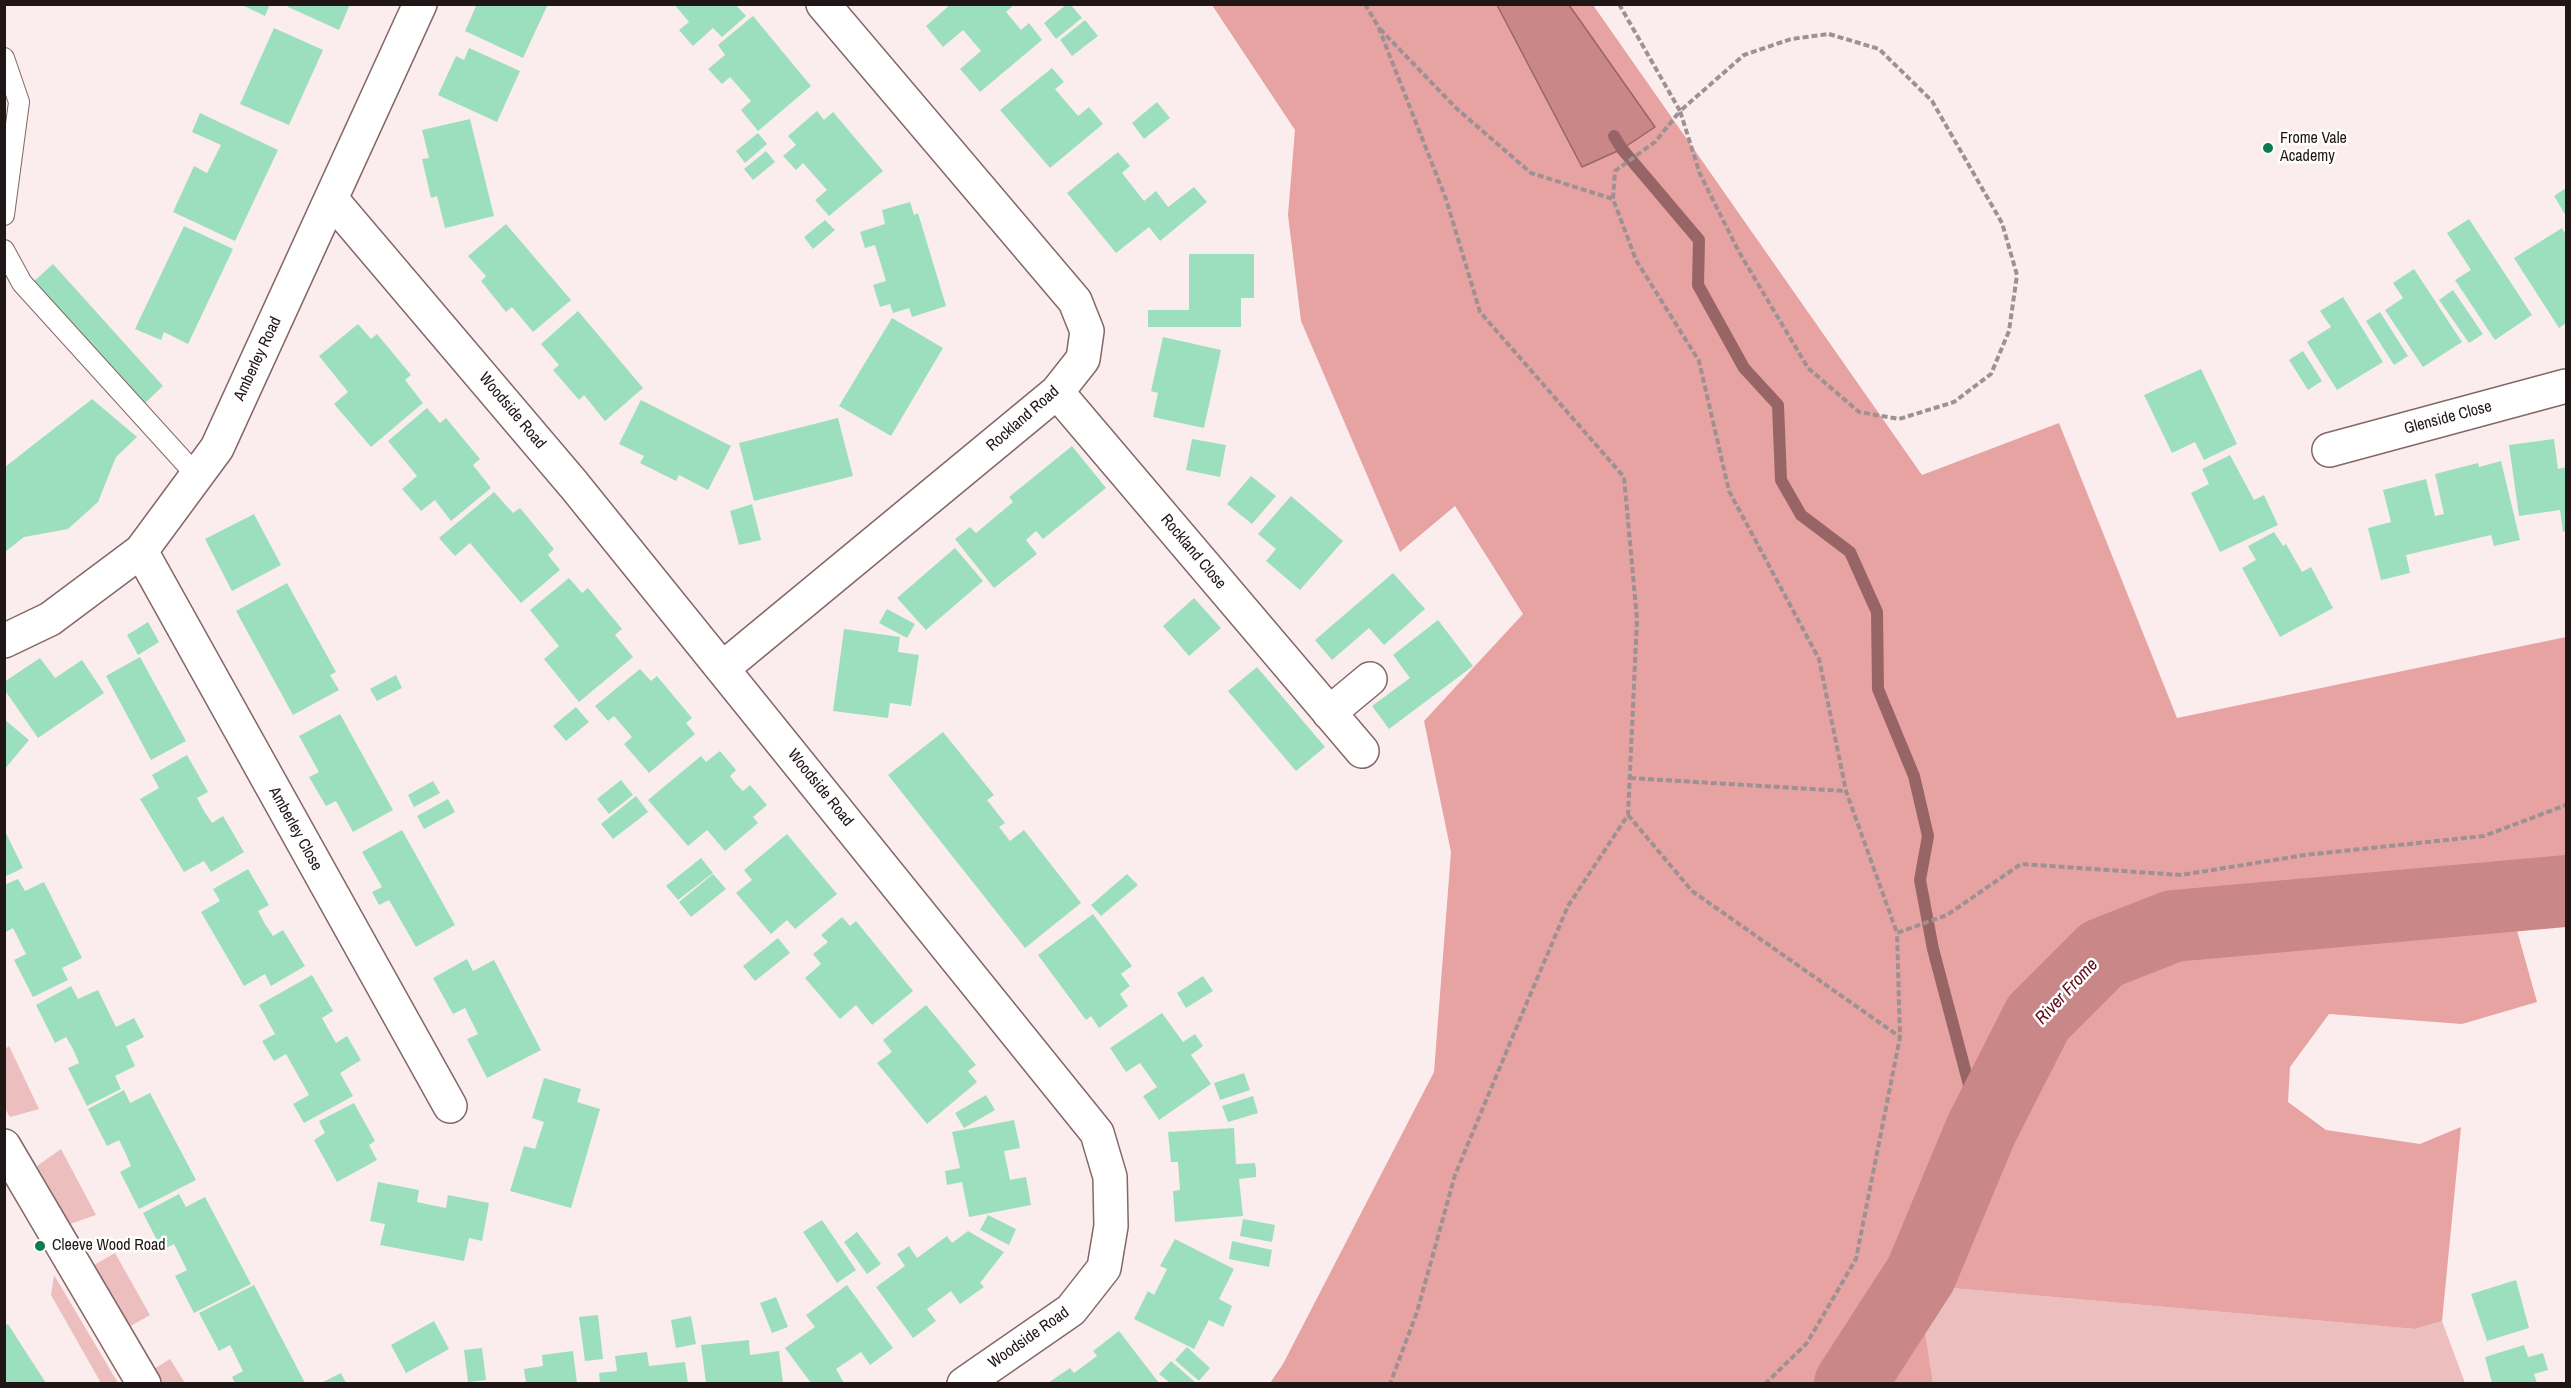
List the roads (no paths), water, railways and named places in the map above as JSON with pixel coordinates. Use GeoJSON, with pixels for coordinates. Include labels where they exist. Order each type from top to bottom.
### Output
{"type":"FeatureCollection","features":[{"type":"Feature","properties":{"kind":"street","name":"Amberley Road"},"geometry":{"type":"LineString","coordinates":[[4,641],[50,619],[141,551],[198,477],[217,448],[420,4]]}},
{"type":"Feature","properties":{"kind":"street","name":"Rockland Road"},"geometry":{"type":"LineString","coordinates":[[723,668],[1057,392],[1083,359],[1087,331],[1075,301],[823,4]]}},
{"type":"Feature","properties":{"kind":"street","name":"Woodside Road"},"geometry":{"type":"LineString","coordinates":[[332,200],[567,476],[1097,1132],[1110,1177],[1111,1226],[1104,1268],[1071,1310],[964,1383]]}},
{"type":"Feature","properties":{"kind":"street","name":"Glenside Close"},"geometry":{"type":"LineString","coordinates":[[2329,450],[2566,386]]}},
{"type":"Feature","properties":{"kind":"street","name":"Rockland Close"},"geometry":{"type":"LineString","coordinates":[[1057,392],[1362,751]]}},
{"type":"Feature","properties":{"kind":"street","name":"Amberley Close"},"geometry":{"type":"LineString","coordinates":[[141,551],[450,1106]]}},
{"type":"Feature","properties":{"kind":"street"},"geometry":{"type":"LineString","coordinates":[[1329,713],[1370,679]]}},
{"type":"Feature","properties":{"kind":"street"},"geometry":{"type":"LineString","coordinates":[[4,1146],[144,1383]]}},
{"type":"Feature","properties":{"kind":"lane"},"geometry":{"type":"LineString","coordinates":[[4,58],[19,102],[4,215]]}},
{"type":"Feature","properties":{"kind":"lane"},"geometry":{"type":"LineString","coordinates":[[4,250],[22,283],[198,477]]}},
{"type":"Feature","properties":{"kind":"waterway"},"geometry":{"type":"LineString","coordinates":[[1614,136],[1622,149],[1699,240],[1698,285],[1744,368],[1778,405],[1781,480],[1801,515],[1850,552],[1877,612],[1878,689],[1914,776],[1928,836],[1920,880],[1933,949],[1981,1130]]}},
{"type":"Feature","properties":{"kind":"waterway","name":"River Frome"},"geometry":{"type":"LineString","coordinates":[[1850,1384],[1921,1274],[1981,1130],[2038,1018],[2102,954],[2173,926],[2566,891]]}},
{"type":"Feature","properties":{"kind":"place","name":"Frome Vale Academy"},"geometry":{"type":"Point","coordinates":[2268,148]}},
{"type":"Feature","properties":{"kind":"place","name":"Cleeve Wood Road"},"geometry":{"type":"Point","coordinates":[40,1246]}}]}
